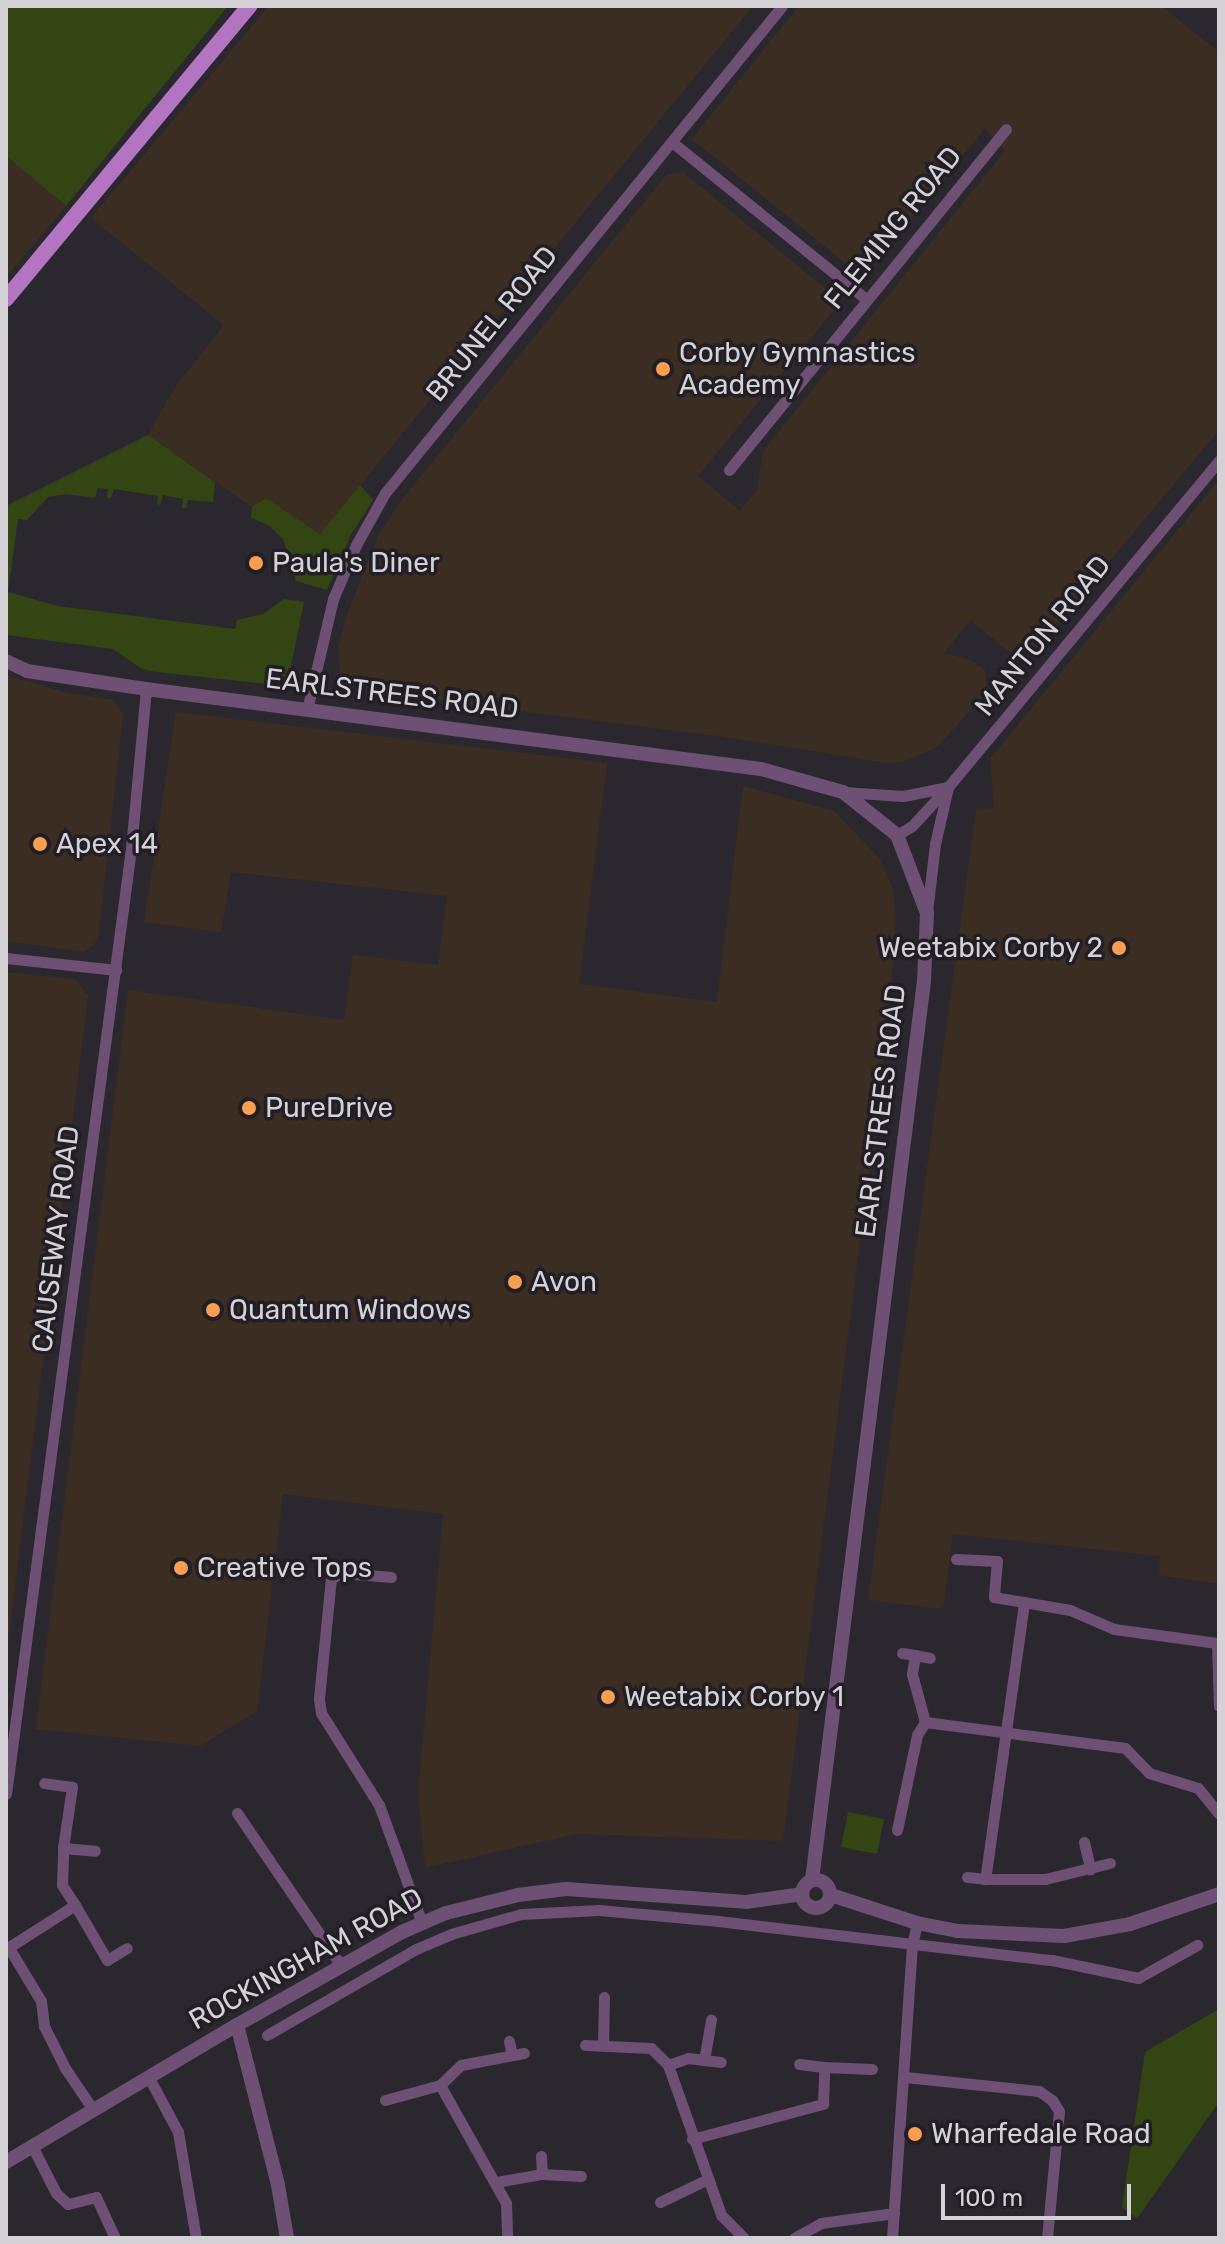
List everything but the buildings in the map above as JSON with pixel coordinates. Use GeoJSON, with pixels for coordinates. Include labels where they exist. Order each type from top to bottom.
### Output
{"type":"FeatureCollection","features":[{"type":"Feature","properties":{"kind":"main road"},"geometry":{"type":"LineString","coordinates":[[6,299],[249,6]]}},
{"type":"Feature","properties":{"kind":"street","name":"BRUNEL ROAD"},"geometry":{"type":"LineString","coordinates":[[307,710],[333,599],[356,545],[385,493],[782,6]]}},
{"type":"Feature","properties":{"kind":"street","name":"FLEMING ROAD"},"geometry":{"type":"LineString","coordinates":[[729,470],[1006,129]]}},
{"type":"Feature","properties":{"kind":"street"},"geometry":{"type":"LineString","coordinates":[[672,142],[866,299]]}},
{"type":"Feature","properties":{"kind":"street","name":"MANTON ROAD"},"geometry":{"type":"LineString","coordinates":[[897,835],[912,826],[948,787],[1219,460]]}},
{"type":"Feature","properties":{"kind":"street","name":"EARLSTREES ROAD"},"geometry":{"type":"LineString","coordinates":[[6,661],[27,671],[146,689],[761,769],[843,792],[897,835],[927,913],[924,981],[812,1880]]}},
{"type":"Feature","properties":{"kind":"street","name":"CAUSEWAY ROAD"},"geometry":{"type":"LineString","coordinates":[[6,1794],[116,970],[146,689]]}},
{"type":"Feature","properties":{"kind":"street"},"geometry":{"type":"LineString","coordinates":[[843,792],[903,796],[948,787],[935,844],[927,913]]}},
{"type":"Feature","properties":{"kind":"street"},"geometry":{"type":"LineString","coordinates":[[6,958],[116,970]]}},
{"type":"Feature","properties":{"kind":"street"},"geometry":{"type":"LineString","coordinates":[[956,1559],[997,1561],[994,1597],[1070,1610],[1114,1629],[1217,1643],[1219,1706]]}},
{"type":"Feature","properties":{"kind":"street"},"geometry":{"type":"LineString","coordinates":[[391,1577],[342,1573],[331,1578],[319,1699],[321,1713],[379,1805],[422,1923]]}},
{"type":"Feature","properties":{"kind":"street"},"geometry":{"type":"LineString","coordinates":[[985,1879],[1024,1603]]}},
{"type":"Feature","properties":{"kind":"street"},"geometry":{"type":"LineString","coordinates":[[902,1653],[930,1658]]}},
{"type":"Feature","properties":{"kind":"street"},"geometry":{"type":"LineString","coordinates":[[897,1830],[917,1735],[925,1722],[912,1674],[915,1655]]}},
{"type":"Feature","properties":{"kind":"street"},"geometry":{"type":"LineString","coordinates":[[925,1722],[1125,1748],[1149,1773],[1198,1788],[1218,1810]]}},
{"type":"Feature","properties":{"kind":"street"},"geometry":{"type":"LineString","coordinates":[[44,1783],[72,1787],[63,1848],[62,1885],[107,1960],[127,1948]]}},
{"type":"Feature","properties":{"kind":"street"},"geometry":{"type":"LineString","coordinates":[[237,1813],[342,1967]]}},
{"type":"Feature","properties":{"kind":"street"},"geometry":{"type":"LineString","coordinates":[[1084,1842],[1090,1869]]}},
{"type":"Feature","properties":{"kind":"street"},"geometry":{"type":"LineString","coordinates":[[63,1848],[95,1851]]}},
{"type":"Feature","properties":{"kind":"street"},"geometry":{"type":"LineString","coordinates":[[967,1877],[1045,1879],[1110,1863]]}},
{"type":"Feature","properties":{"kind":"street"},"geometry":{"type":"LineString","coordinates":[[831,1895],[826,1904],[817,1908],[806,1904],[802,1894],[812,1880],[826,1883],[831,1895],[917,1923],[958,1931],[1064,1936],[1130,1924],[1219,1894]]}},
{"type":"Feature","properties":{"kind":"street","name":"ROCKINGHAM ROAD"},"geometry":{"type":"LineString","coordinates":[[6,2162],[92,2108],[237,2025],[422,1923],[446,1913],[503,1899],[566,1889],[746,1902],[802,1894]]}},
{"type":"Feature","properties":{"kind":"street"},"geometry":{"type":"LineString","coordinates":[[75,1905],[7,1949],[41,2001],[44,2026],[65,2068],[92,2108]]}},
{"type":"Feature","properties":{"kind":"street"},"geometry":{"type":"LineString","coordinates":[[267,2035],[416,1949],[451,1934],[521,1914],[599,1910],[1052,1960],[1138,1978],[1197,1945]]}},
{"type":"Feature","properties":{"kind":"street"},"geometry":{"type":"LineString","coordinates":[[892,2238],[912,1945],[917,1923]]}},
{"type":"Feature","properties":{"kind":"street"},"geometry":{"type":"LineString","coordinates":[[603,2045],[604,1997]]}},
{"type":"Feature","properties":{"kind":"street"},"geometry":{"type":"LineString","coordinates":[[704,2060],[711,2020]]}},
{"type":"Feature","properties":{"kind":"street"},"geometry":{"type":"LineString","coordinates":[[237,2025],[278,2185],[287,2238]]}},
{"type":"Feature","properties":{"kind":"street"},"geometry":{"type":"LineString","coordinates":[[385,2100],[440,2085],[461,2065],[518,2054],[509,2041]]}},
{"type":"Feature","properties":{"kind":"street"},"geometry":{"type":"LineString","coordinates":[[585,2045],[651,2048],[668,2065],[721,2215],[744,2238]]}},
{"type":"Feature","properties":{"kind":"street"},"geometry":{"type":"LineString","coordinates":[[668,2065],[688,2058],[721,2062]]}},
{"type":"Feature","properties":{"kind":"street"},"geometry":{"type":"LineString","coordinates":[[799,2064],[872,2069]]}},
{"type":"Feature","properties":{"kind":"street"},"geometry":{"type":"LineString","coordinates":[[692,2139],[823,2104],[824,2067]]}},
{"type":"Feature","properties":{"kind":"street"},"geometry":{"type":"LineString","coordinates":[[148,2076],[178,2132],[196,2238]]}},
{"type":"Feature","properties":{"kind":"street"},"geometry":{"type":"LineString","coordinates":[[905,2077],[1039,2091],[1052,2100],[1059,2111],[1047,2238]]}},
{"type":"Feature","properties":{"kind":"street"},"geometry":{"type":"LineString","coordinates":[[440,2085],[506,2203],[507,2238]]}},
{"type":"Feature","properties":{"kind":"street"},"geometry":{"type":"LineString","coordinates":[[32,2146],[56,2193],[68,2204],[96,2197],[115,2238]]}},
{"type":"Feature","properties":{"kind":"street"},"geometry":{"type":"LineString","coordinates":[[541,2156],[542,2174]]}},
{"type":"Feature","properties":{"kind":"street"},"geometry":{"type":"LineString","coordinates":[[496,2182],[542,2174],[581,2176]]}},
{"type":"Feature","properties":{"kind":"street"},"geometry":{"type":"LineString","coordinates":[[660,2202],[708,2179]]}},
{"type":"Feature","properties":{"kind":"street"},"geometry":{"type":"LineString","coordinates":[[794,2238],[821,2223],[894,2213]]}},
{"type":"Feature","properties":{"kind":"shaded area"},"geometry":{"type":"Polygon","coordinates":[[[269,6],[753,6],[320,534],[266,498],[252,507],[148,435],[175,387],[224,325],[91,218],[269,6]]]}},
{"type":"Feature","properties":{"kind":"shaded area"},"geometry":{"type":"Polygon","coordinates":[[[799,6],[1161,6],[1219,52],[1219,430],[1024,664],[970,620],[944,653],[971,660],[985,670],[987,692],[937,747],[903,762],[887,763],[726,737],[456,703],[341,682],[338,647],[346,617],[379,534],[400,502],[667,174],[684,173],[832,294],[834,310],[698,476],[740,511],[757,490],[763,451],[1005,151],[985,128],[864,278],[692,139],[799,6]]]}},
{"type":"Feature","properties":{"kind":"shaded area"},"geometry":{"type":"Polygon","coordinates":[[[6,156],[66,206],[6,277],[6,156]]]}},
{"type":"Feature","properties":{"kind":"shaded area"},"geometry":{"type":"Polygon","coordinates":[[[1219,480],[1219,1584],[1159,1575],[1160,1556],[953,1534],[943,1609],[868,1600],[976,810],[994,808],[990,759],[1219,480]]]}},
{"type":"Feature","properties":{"kind":"shaded area"},"geometry":{"type":"Polygon","coordinates":[[[6,675],[68,693],[114,700],[123,715],[98,940],[85,952],[6,941],[6,675]]]}},
{"type":"Feature","properties":{"kind":"shaded area"},"geometry":{"type":"Polygon","coordinates":[[[176,712],[607,763],[579,984],[717,1002],[743,786],[834,811],[880,859],[893,888],[896,921],[888,1024],[783,1841],[576,1834],[425,1868],[418,1794],[443,1514],[283,1494],[257,1711],[200,1746],[36,1729],[128,990],[344,1020],[353,955],[438,965],[447,896],[231,872],[221,932],[144,922],[176,712]]]}},
{"type":"Feature","properties":{"kind":"shaded area"},"geometry":{"type":"Polygon","coordinates":[[[6,972],[75,979],[88,996],[6,1659],[6,972]]]}},
{"type":"Feature","properties":{"kind":"green space"},"geometry":{"type":"Polygon","coordinates":[[[6,6],[228,6],[66,206],[6,156],[6,6]]]}},
{"type":"Feature","properties":{"kind":"green space"},"geometry":{"type":"Polygon","coordinates":[[[148,435],[215,482],[213,502],[188,500],[186,508],[182,508],[183,499],[163,495],[160,505],[157,504],[158,496],[114,489],[111,498],[107,498],[108,489],[98,488],[95,498],[66,494],[48,497],[27,520],[18,519],[8,592],[58,606],[235,629],[237,620],[263,614],[284,599],[304,602],[287,686],[156,672],[142,669],[113,649],[6,635],[6,506],[148,435]]]}},
{"type":"Feature","properties":{"kind":"green space"},"geometry":{"type":"Polygon","coordinates":[[[360,485],[373,500],[351,535],[327,590],[296,581],[283,539],[269,526],[251,517],[252,507],[266,498],[320,534],[360,485]]]}},
{"type":"Feature","properties":{"kind":"green space"},"geometry":{"type":"Polygon","coordinates":[[[848,1812],[884,1819],[877,1854],[841,1847],[848,1812]]]}},
{"type":"Feature","properties":{"kind":"green space"},"geometry":{"type":"Polygon","coordinates":[[[1219,2009],[1219,2102],[1137,2219],[1122,2207],[1145,2052],[1219,2009]]]}},
{"type":"Feature","properties":{"kind":"place","name":"Corby Gymnastics Academy"},"geometry":{"type":"Point","coordinates":[663,369]}},
{"type":"Feature","properties":{"kind":"place","name":"Paula's Diner"},"geometry":{"type":"Point","coordinates":[256,563]}},
{"type":"Feature","properties":{"kind":"place","name":"Apex 14"},"geometry":{"type":"Point","coordinates":[40,844]}},
{"type":"Feature","properties":{"kind":"place","name":"Weetabix Corby 2"},"geometry":{"type":"Point","coordinates":[1119,948]}},
{"type":"Feature","properties":{"kind":"place","name":"PureDrive"},"geometry":{"type":"Point","coordinates":[249,1108]}},
{"type":"Feature","properties":{"kind":"place","name":"Avon"},"geometry":{"type":"Point","coordinates":[515,1282]}},
{"type":"Feature","properties":{"kind":"place","name":"Quantum Windows"},"geometry":{"type":"Point","coordinates":[213,1310]}},
{"type":"Feature","properties":{"kind":"place","name":"Creative Tops"},"geometry":{"type":"Point","coordinates":[181,1568]}},
{"type":"Feature","properties":{"kind":"place","name":"Weetabix Corby 1"},"geometry":{"type":"Point","coordinates":[608,1697]}},
{"type":"Feature","properties":{"kind":"place","name":"Wharfedale Road"},"geometry":{"type":"Point","coordinates":[915,2134]}}]}
